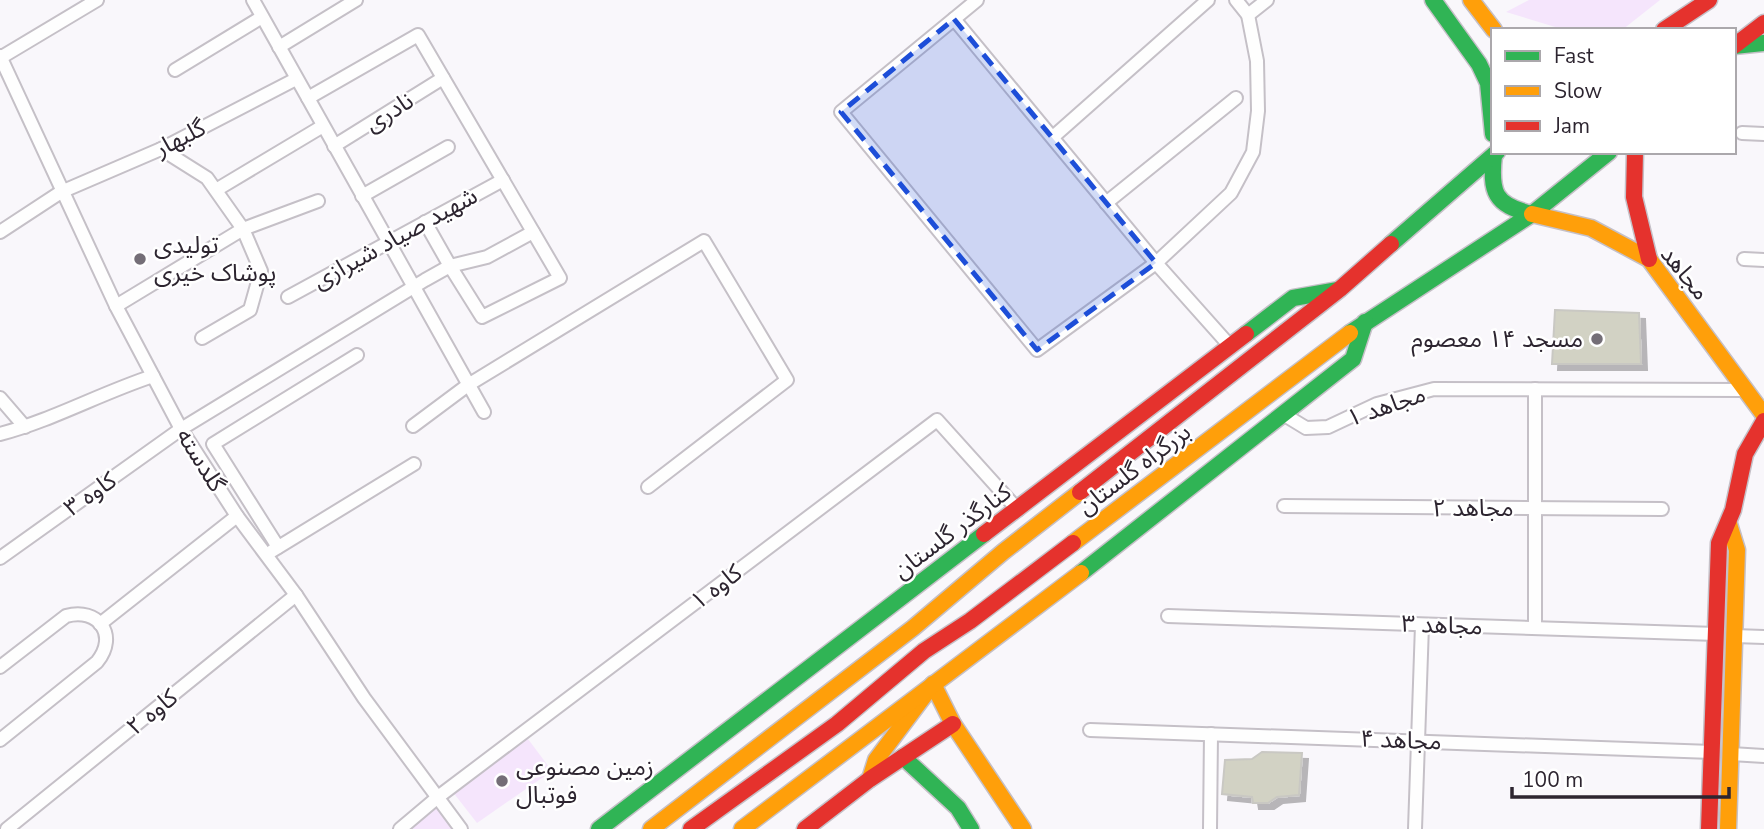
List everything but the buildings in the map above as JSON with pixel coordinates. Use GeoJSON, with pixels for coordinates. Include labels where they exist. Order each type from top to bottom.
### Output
{"type":"FeatureCollection","features":[{"type":"Feature","properties":{"kind":"main road"},"geometry":{"type":"LineString","coordinates":[[1433,0],[1479,64],[1488,83],[1491,114]]}},
{"type":"Feature","properties":{"kind":"main road"},"geometry":{"type":"LineString","coordinates":[[1476,1],[1493,28]]}},
{"type":"Feature","properties":{"kind":"main road"},"geometry":{"type":"LineString","coordinates":[[1667,28],[1703,3]]}},
{"type":"Feature","properties":{"kind":"main road"},"geometry":{"type":"LineString","coordinates":[[1736,44],[1764,23]]}},
{"type":"Feature","properties":{"kind":"main road"},"geometry":{"type":"LineString","coordinates":[[1736,46],[1764,43]]}},
{"type":"Feature","properties":{"kind":"main road","name":"بزرگراه گلستان"},"geometry":{"type":"LineString","coordinates":[[652,829],[913,628],[1003,552],[1340,289],[1494,154]]}},
{"type":"Feature","properties":{"kind":"main road","name":"مجاهد"},"geometry":{"type":"LineString","coordinates":[[1495,154],[1490,181],[1497,198],[1513,211],[1591,228],[1648,258],[1764,415]]}},
{"type":"Feature","properties":{"kind":"main road","name":"بزرگراه گلستان"},"geometry":{"type":"LineString","coordinates":[[691,829],[837,724],[924,652],[970,621],[1365,322],[1532,214],[1607,154]]}},
{"type":"Feature","properties":{"kind":"main road"},"geometry":{"type":"LineString","coordinates":[[1635,154],[1634,197],[1648,258]]}},
{"type":"Feature","properties":{"kind":"main road","name":"کنارگذر گلستان"},"geometry":{"type":"LineString","coordinates":[[599,829],[1293,298],[1340,289]]}},
{"type":"Feature","properties":{"kind":"main road"},"geometry":{"type":"LineString","coordinates":[[742,829],[1353,359],[1365,322]]}},
{"type":"Feature","properties":{"kind":"main road"},"geometry":{"type":"LineString","coordinates":[[1709,829],[1719,543],[1729,524],[1745,454],[1764,421]]}},
{"type":"Feature","properties":{"kind":"main road"},"geometry":{"type":"LineString","coordinates":[[1059,509],[1059,521],[1064,529],[1069,534],[1084,535]]}},
{"type":"Feature","properties":{"kind":"main road"},"geometry":{"type":"LineString","coordinates":[[1728,829],[1737,550],[1729,524]]}},
{"type":"Feature","properties":{"kind":"main road"},"geometry":{"type":"LineString","coordinates":[[1035,527],[1053,536],[1058,543],[1058,555]]}},
{"type":"Feature","properties":{"kind":"main road"},"geometry":{"type":"LineString","coordinates":[[933,684],[953,724],[1023,829]]}},
{"type":"Feature","properties":{"kind":"main road"},"geometry":{"type":"LineString","coordinates":[[870,779],[876,760],[933,684]]}},
{"type":"Feature","properties":{"kind":"main road"},"geometry":{"type":"LineString","coordinates":[[1714,691],[1733,691]]}},
{"type":"Feature","properties":{"kind":"main road"},"geometry":{"type":"LineString","coordinates":[[805,829],[870,779],[953,724]]}},
{"type":"Feature","properties":{"kind":"main road"},"geometry":{"type":"LineString","coordinates":[[903,757],[958,808],[971,829]]}},
{"type":"Feature","properties":{"kind":"street"},"geometry":{"type":"LineString","coordinates":[[0,57],[97,0]]}},
{"type":"Feature","properties":{"kind":"street"},"geometry":{"type":"LineString","coordinates":[[253,0],[484,412]]}},
{"type":"Feature","properties":{"kind":"street"},"geometry":{"type":"LineString","coordinates":[[278,47],[356,0]]}},
{"type":"Feature","properties":{"kind":"street"},"geometry":{"type":"LineString","coordinates":[[976,0],[841,112],[1037,350],[1156,263],[1231,193],[1253,152],[1258,111],[1257,61],[1248,15],[1236,0]]}},
{"type":"Feature","properties":{"kind":"street"},"geometry":{"type":"LineString","coordinates":[[1053,137],[1208,0]]}},
{"type":"Feature","properties":{"kind":"street"},"geometry":{"type":"LineString","coordinates":[[1248,15],[1267,0]]}},
{"type":"Feature","properties":{"kind":"street"},"geometry":{"type":"LineString","coordinates":[[175,70],[262,17]]}},
{"type":"Feature","properties":{"kind":"street"},"geometry":{"type":"LineString","coordinates":[[954,19],[1156,263],[1230,346]]}},
{"type":"Feature","properties":{"kind":"street"},"geometry":{"type":"LineString","coordinates":[[307,98],[418,35],[560,278],[482,317],[425,222]]}},
{"type":"Feature","properties":{"kind":"street","name":"گلدسته"},"geometry":{"type":"LineString","coordinates":[[0,57],[116,306],[181,429],[237,516],[296,595],[364,698],[461,829]]}},
{"type":"Feature","properties":{"kind":"street","name":"نادری"},"geometry":{"type":"LineString","coordinates":[[334,146],[443,78]]}},
{"type":"Feature","properties":{"kind":"street","name":"گلبهار"},"geometry":{"type":"LineString","coordinates":[[0,232],[61,192],[161,149],[296,79]]}},
{"type":"Feature","properties":{"kind":"street"},"geometry":{"type":"LineString","coordinates":[[1106,203],[1236,98]]}},
{"type":"Feature","properties":{"kind":"street"},"geometry":{"type":"LineString","coordinates":[[216,190],[323,126]]}},
{"type":"Feature","properties":{"kind":"street"},"geometry":{"type":"LineString","coordinates":[[1742,133],[1764,134]]}},
{"type":"Feature","properties":{"kind":"street"},"geometry":{"type":"LineString","coordinates":[[362,195],[448,147]]}},
{"type":"Feature","properties":{"kind":"street"},"geometry":{"type":"LineString","coordinates":[[161,149],[207,178],[243,229],[261,271],[250,310],[202,338]]}},
{"type":"Feature","properties":{"kind":"street","name":"شهید صیاد شیرازی"},"geometry":{"type":"LineString","coordinates":[[288,297],[503,180]]}},
{"type":"Feature","properties":{"kind":"street"},"geometry":{"type":"LineString","coordinates":[[116,306],[243,229],[318,201]]}},
{"type":"Feature","properties":{"kind":"street","name":"کاوه ۳"},"geometry":{"type":"LineString","coordinates":[[0,558],[181,429],[413,287],[450,266],[486,257],[533,232]]}},
{"type":"Feature","properties":{"kind":"street"},"geometry":{"type":"LineString","coordinates":[[413,426],[468,385],[704,241],[787,380],[648,487]]}},
{"type":"Feature","properties":{"kind":"street"},"geometry":{"type":"LineString","coordinates":[[1744,260],[1764,260]]}},
{"type":"Feature","properties":{"kind":"street"},"geometry":{"type":"LineString","coordinates":[[278,547],[213,444],[357,355]]}},
{"type":"Feature","properties":{"kind":"street"},"geometry":{"type":"LineString","coordinates":[[0,434],[25,427],[121,386],[153,376]]}},
{"type":"Feature","properties":{"kind":"street","name":"۱ مجاهد"},"geometry":{"type":"LineString","coordinates":[[1283,414],[1306,428],[1328,427],[1377,404],[1434,388],[1745,390]]}},
{"type":"Feature","properties":{"kind":"street"},"geometry":{"type":"LineString","coordinates":[[1535,389],[1535,628]]}},
{"type":"Feature","properties":{"kind":"street"},"geometry":{"type":"LineString","coordinates":[[0,397],[25,427]]}},
{"type":"Feature","properties":{"kind":"street","name":"کاوه ۱"},"geometry":{"type":"LineString","coordinates":[[400,829],[438,797],[937,420],[1018,510]]}},
{"type":"Feature","properties":{"kind":"street"},"geometry":{"type":"LineString","coordinates":[[266,555],[414,464]]}},
{"type":"Feature","properties":{"kind":"street","name":"مجاهد ۲"},"geometry":{"type":"LineString","coordinates":[[1284,506],[1662,509]]}},
{"type":"Feature","properties":{"kind":"street"},"geometry":{"type":"LineString","coordinates":[[100,624],[237,516]]}},
{"type":"Feature","properties":{"kind":"street","name":"کاوه ۲"},"geometry":{"type":"LineString","coordinates":[[7,829],[296,595]]}},
{"type":"Feature","properties":{"kind":"street"},"geometry":{"type":"LineString","coordinates":[[0,667],[66,616],[86,614],[100,624],[106,636],[106,645],[97,662],[0,740]]}},
{"type":"Feature","properties":{"kind":"street","name":"مجاهد ۳"},"geometry":{"type":"LineString","coordinates":[[1168,617],[1716,634]]}},
{"type":"Feature","properties":{"kind":"street"},"geometry":{"type":"LineString","coordinates":[[1415,829],[1422,625]]}},
{"type":"Feature","properties":{"kind":"street"},"geometry":{"type":"LineString","coordinates":[[1734,636],[1764,636]]}},
{"type":"Feature","properties":{"kind":"street","name":"مجاهد ۴"},"geometry":{"type":"LineString","coordinates":[[1090,730],[1712,752]]}},
{"type":"Feature","properties":{"kind":"street"},"geometry":{"type":"LineString","coordinates":[[1210,829],[1211,734]]}},
{"type":"Feature","properties":{"kind":"street"},"geometry":{"type":"LineString","coordinates":[[1731,754],[1764,756]]}},
{"type":"Feature","properties":{"kind":"highlighted area"},"geometry":{"type":"Polygon","coordinates":[[[954,19],[1156,263],[1037,350],[841,112],[954,19]]]}},
{"type":"Feature","properties":{"kind":"shaded area"},"geometry":{"type":"Polygon","coordinates":[[[1529,0],[1660,0],[1625,28],[1558,28],[1506,12],[1529,0]]]}},
{"type":"Feature","properties":{"kind":"shaded area","name":"زمین مصنوعی فوتبال"},"geometry":{"type":"Polygon","coordinates":[[[528,739],[552,771],[477,823],[452,791],[528,739]]]}},
{"type":"Feature","properties":{"kind":"shaded area"},"geometry":{"type":"Polygon","coordinates":[[[438,797],[459,829],[397,829],[438,797]]]}},
{"type":"Feature","properties":{"kind":"traffic: fast"},"geometry":{"type":"LineString","coordinates":[[1433,0],[1479,64],[1488,83],[1491,114]]}},
{"type":"Feature","properties":{"kind":"traffic: fast"},"geometry":{"type":"LineString","coordinates":[[1736,46],[1764,43]]}},
{"type":"Feature","properties":{"kind":"traffic: fast"},"geometry":{"type":"LineString","coordinates":[[1391,244],[1495,154]]}},
{"type":"Feature","properties":{"kind":"traffic: fast"},"geometry":{"type":"LineString","coordinates":[[1350,333],[1532,214],[1607,154]]}},
{"type":"Feature","properties":{"kind":"traffic: fast"},"geometry":{"type":"LineString","coordinates":[[1494,155],[1493,179],[1497,195],[1509,206],[1532,214]]}},
{"type":"Feature","properties":{"kind":"traffic: fast"},"geometry":{"type":"LineString","coordinates":[[1246,334],[1293,298],[1338,290]]}},
{"type":"Feature","properties":{"kind":"traffic: fast"},"geometry":{"type":"LineString","coordinates":[[1081,573],[1353,359],[1365,322]]}},
{"type":"Feature","properties":{"kind":"traffic: fast"},"geometry":{"type":"LineString","coordinates":[[599,829],[984,534]]}},
{"type":"Feature","properties":{"kind":"traffic: fast"},"geometry":{"type":"LineString","coordinates":[[903,757],[958,808],[971,829]]}},
{"type":"Feature","properties":{"kind":"traffic: slow"},"geometry":{"type":"LineString","coordinates":[[1471,0],[1492,28]]}},
{"type":"Feature","properties":{"kind":"traffic: slow"},"geometry":{"type":"LineString","coordinates":[[1532,214],[1591,228],[1649,259],[1764,415]]}},
{"type":"Feature","properties":{"kind":"traffic: slow"},"geometry":{"type":"LineString","coordinates":[[1073,543],[1350,333]]}},
{"type":"Feature","properties":{"kind":"traffic: slow"},"geometry":{"type":"LineString","coordinates":[[651,829],[913,628],[1080,492]]}},
{"type":"Feature","properties":{"kind":"traffic: slow"},"geometry":{"type":"LineString","coordinates":[[1728,829],[1737,550],[1729,524]]}},
{"type":"Feature","properties":{"kind":"traffic: slow"},"geometry":{"type":"LineString","coordinates":[[742,829],[1081,573]]}},
{"type":"Feature","properties":{"kind":"traffic: slow"},"geometry":{"type":"LineString","coordinates":[[870,779],[876,760],[933,684],[953,724],[1023,829]]}},
{"type":"Feature","properties":{"kind":"traffic: jam"},"geometry":{"type":"LineString","coordinates":[[1667,28],[1709,0]]}},
{"type":"Feature","properties":{"kind":"traffic: jam"},"geometry":{"type":"LineString","coordinates":[[1736,44],[1764,23]]}},
{"type":"Feature","properties":{"kind":"traffic: jam"},"geometry":{"type":"LineString","coordinates":[[1635,154],[1634,197],[1649,259]]}},
{"type":"Feature","properties":{"kind":"traffic: jam"},"geometry":{"type":"LineString","coordinates":[[1080,492],[1340,289],[1391,244]]}},
{"type":"Feature","properties":{"kind":"traffic: jam"},"geometry":{"type":"LineString","coordinates":[[984,534],[1246,334]]}},
{"type":"Feature","properties":{"kind":"traffic: jam"},"geometry":{"type":"LineString","coordinates":[[1709,829],[1719,543],[1733,510],[1745,454],[1764,421]]}},
{"type":"Feature","properties":{"kind":"traffic: jam"},"geometry":{"type":"LineString","coordinates":[[691,829],[837,724],[924,651],[970,621],[1073,543]]}},
{"type":"Feature","properties":{"kind":"traffic: jam"},"geometry":{"type":"LineString","coordinates":[[805,829],[870,779],[953,724]]}},
{"type":"Feature","properties":{"kind":"place","name":"تولیدی پوشاک خیری"},"geometry":{"type":"Point","coordinates":[140,259]}},
{"type":"Feature","properties":{"kind":"place","name":"مسجد ۱۴ معصوم"},"geometry":{"type":"Point","coordinates":[1597,339]}},
{"type":"Feature","properties":{"kind":"place","name":"زمین مصنوعی فوتبال"},"geometry":{"type":"Point","coordinates":[502,781]}}]}
